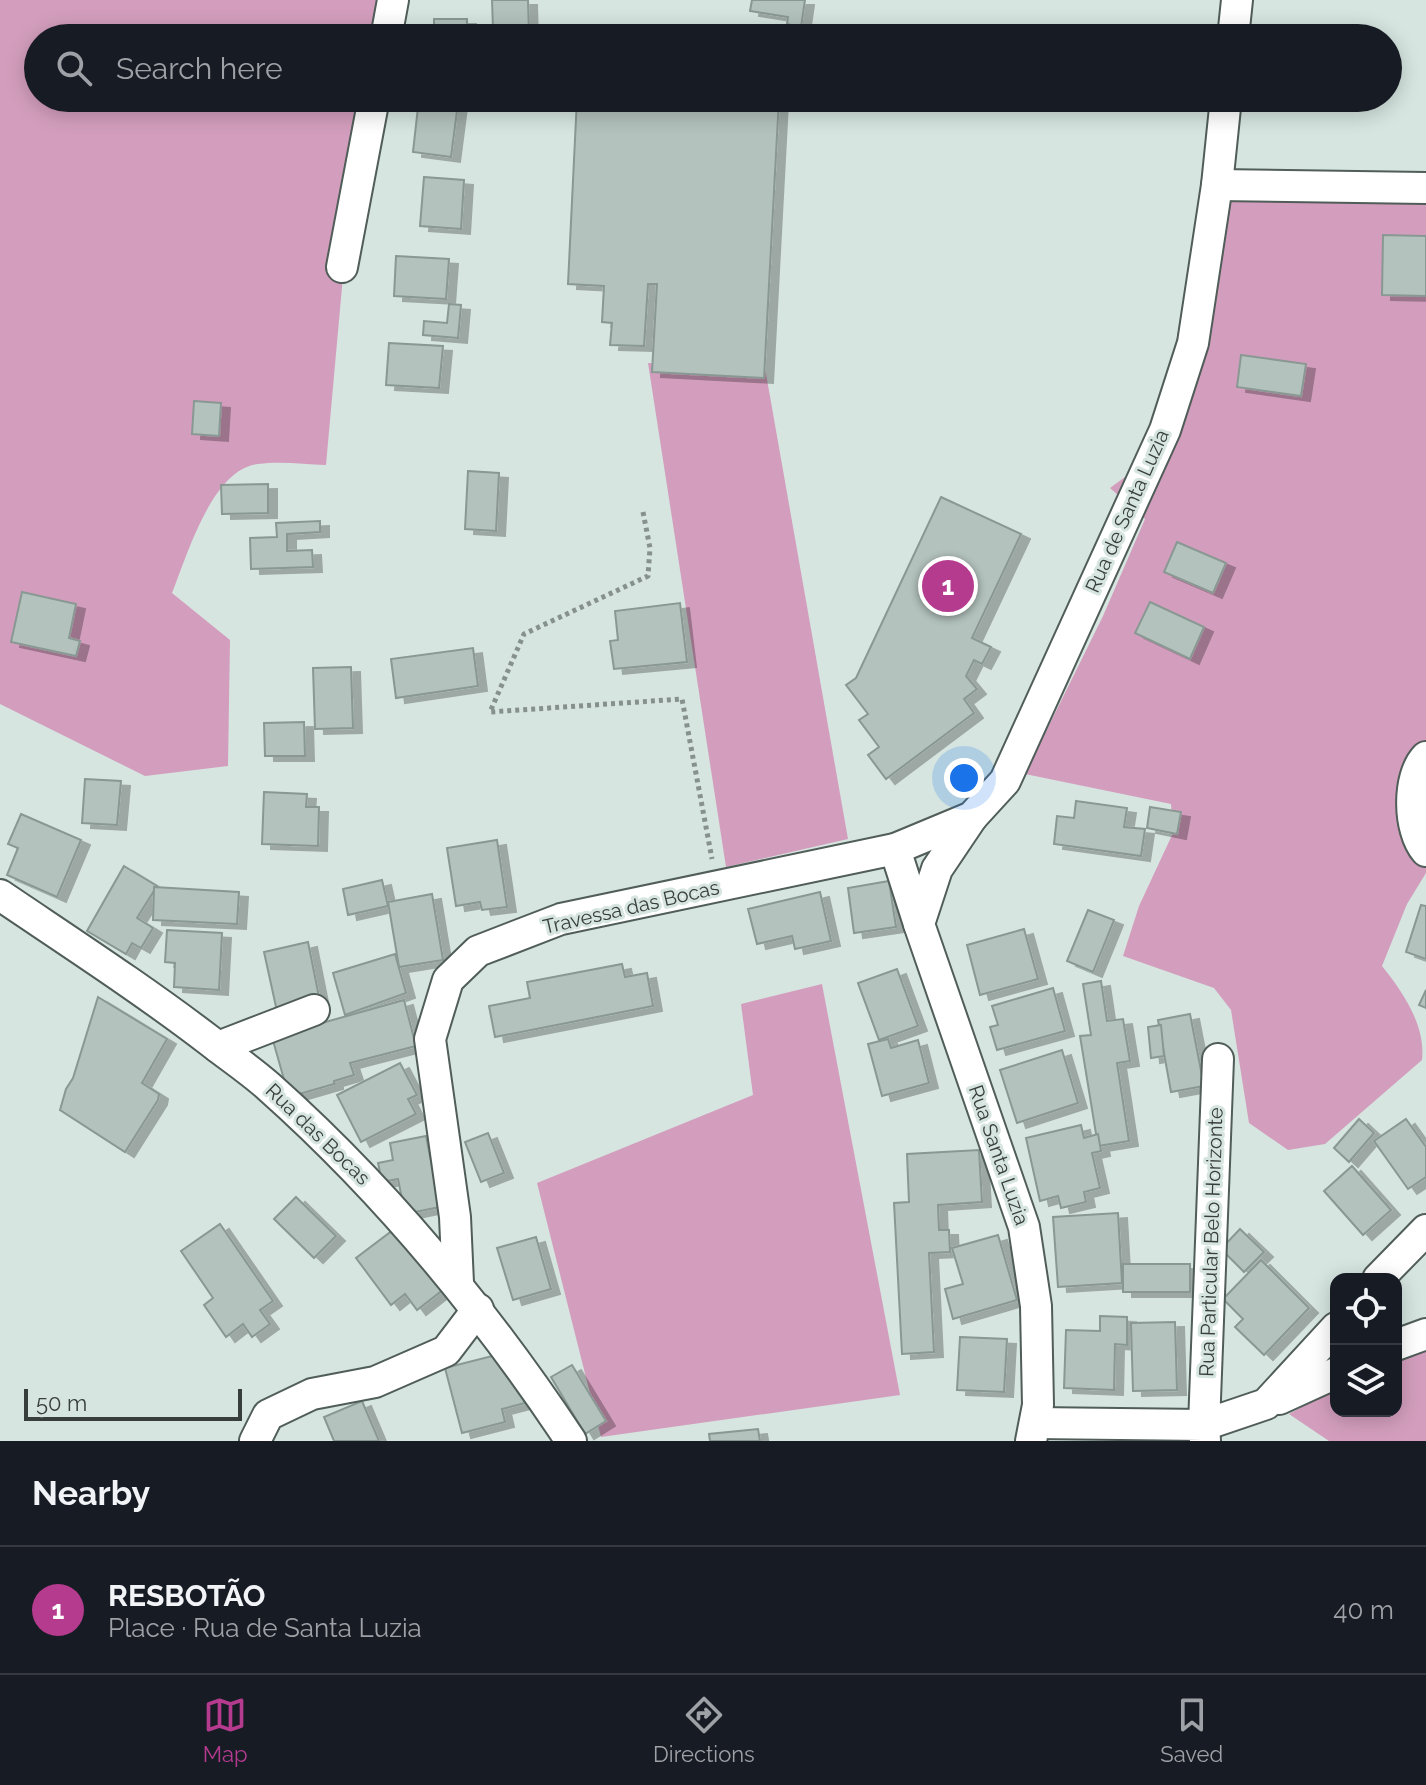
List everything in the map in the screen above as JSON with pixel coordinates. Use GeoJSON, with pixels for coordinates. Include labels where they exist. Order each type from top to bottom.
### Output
{"type":"FeatureCollection","features":[{"type":"Feature","properties":{"kind":"street"},"geometry":{"type":"LineString","coordinates":[[389,24],[393,0]]}},
{"type":"Feature","properties":{"kind":"street"},"geometry":{"type":"LineString","coordinates":[[1234,24],[1237,0]]}},
{"type":"Feature","properties":{"kind":"street"},"geometry":{"type":"LineString","coordinates":[[342,267],[371,112]]}},
{"type":"Feature","properties":{"kind":"street","name":"Rua de Santa Luzia"},"geometry":{"type":"LineString","coordinates":[[895,849],[972,817],[1005,781],[1165,430],[1193,343],[1225,112]]}},
{"type":"Feature","properties":{"kind":"street"},"geometry":{"type":"LineString","coordinates":[[1217,185],[1426,188]]}},
{"type":"Feature","properties":{"kind":"street"},"geometry":{"type":"LineString","coordinates":[[1426,757],[1418,766],[1411,805],[1421,845],[1426,851]]}},
{"type":"Feature","properties":{"kind":"street"},"geometry":{"type":"LineString","coordinates":[[919,924],[937,869],[972,817]]}},
{"type":"Feature","properties":{"kind":"street","name":"Travessa das Bocas"},"geometry":{"type":"LineString","coordinates":[[458,1283],[455,1217],[430,1039],[448,980],[478,951],[561,919],[895,849]]}},
{"type":"Feature","properties":{"kind":"street","name":"Rua Santa Luzia"},"geometry":{"type":"LineString","coordinates":[[895,849],[1024,1227],[1036,1306],[1038,1405],[1033,1432]]}},
{"type":"Feature","properties":{"kind":"street","name":"Rua das Bocas"},"geometry":{"type":"LineString","coordinates":[[0,895],[151,996],[266,1084],[371,1185],[458,1283],[518,1362],[571,1441]]}},
{"type":"Feature","properties":{"kind":"street"},"geometry":{"type":"LineString","coordinates":[[218,1047],[314,1010]]}},
{"type":"Feature","properties":{"kind":"street","name":"Rua Particular Belo Horizonte"},"geometry":{"type":"LineString","coordinates":[[1205,1433],[1218,1059]]}},
{"type":"Feature","properties":{"kind":"street"},"geometry":{"type":"LineString","coordinates":[[1384,1273],[1426,1230]]}},
{"type":"Feature","properties":{"kind":"street"},"geometry":{"type":"LineString","coordinates":[[255,1441],[268,1415],[312,1394],[375,1382],[446,1351],[478,1309]]}},
{"type":"Feature","properties":{"kind":"street"},"geometry":{"type":"LineString","coordinates":[[1402,1343],[1426,1334]]}},
{"type":"Feature","properties":{"kind":"street"},"geometry":{"type":"LineString","coordinates":[[1266,1404],[1330,1335]]}},
{"type":"Feature","properties":{"kind":"street"},"geometry":{"type":"LineString","coordinates":[[1033,1432],[1205,1433],[1330,1376]]}},
{"type":"Feature","properties":{"kind":"path"},"geometry":{"type":"LineString","coordinates":[[643,512],[650,548],[648,576],[524,634],[490,712],[682,699],[718,887]]}},
{"type":"Feature","properties":{"kind":"shaded area"},"geometry":{"type":"Polygon","coordinates":[[[0,0],[383,0],[372,24],[24,24],[24,112],[358,112],[326,465],[258,464],[242,469],[227,481],[203,516],[172,593],[230,640],[228,766],[145,776],[0,704],[0,0]]]}},
{"type":"Feature","properties":{"kind":"shaded area"},"geometry":{"type":"Polygon","coordinates":[[[1201,199],[1426,202],[1426,873],[1407,904],[1382,966],[1411,1009],[1420,1034],[1422,1060],[1325,1144],[1288,1150],[1249,1123],[1231,1010],[1214,988],[1123,956],[1139,906],[1173,833],[1171,804],[1025,774],[1103,616],[1145,519],[1110,488],[1136,469],[1172,365],[1201,199]]]}},
{"type":"Feature","properties":{"kind":"shaded area"},"geometry":{"type":"Polygon","coordinates":[[[648,363],[765,368],[848,839],[726,867],[648,363]]]}},
{"type":"Feature","properties":{"kind":"shaded area"},"geometry":{"type":"Polygon","coordinates":[[[822,984],[900,1395],[601,1437],[537,1183],[753,1095],[741,1004],[822,984]]]}},
{"type":"Feature","properties":{"kind":"shaded area"},"geometry":{"type":"Polygon","coordinates":[[[1426,1348],[1426,1441],[1329,1441],[1289,1414],[1330,1391],[1330,1417],[1402,1417],[1402,1358],[1426,1348]]]}},
{"type":"Feature","properties":{"kind":"building"},"geometry":{"type":"Polygon","coordinates":[[[492,0],[528,0],[529,24],[493,24],[492,0]]]}},
{"type":"Feature","properties":{"kind":"building"},"geometry":{"type":"Polygon","coordinates":[[[752,0],[805,0],[801,24],[787,24],[788,17],[750,11],[752,0]]]}},
{"type":"Feature","properties":{"kind":"building"},"geometry":{"type":"Polygon","coordinates":[[[434,19],[467,19],[467,24],[434,24],[434,19]]]}},
{"type":"Feature","properties":{"kind":"building"},"geometry":{"type":"Polygon","coordinates":[[[417,112],[457,112],[451,157],[413,152],[417,112]]]}},
{"type":"Feature","properties":{"kind":"building"},"geometry":{"type":"Polygon","coordinates":[[[576,112],[778,112],[764,378],[652,372],[657,284],[648,284],[644,346],[610,345],[612,323],[602,322],[604,286],[568,284],[576,112]]]}},
{"type":"Feature","properties":{"kind":"building"},"geometry":{"type":"Polygon","coordinates":[[[424,177],[464,180],[461,229],[420,226],[424,177]]]}},
{"type":"Feature","properties":{"kind":"building"},"geometry":{"type":"Polygon","coordinates":[[[1383,235],[1426,236],[1426,296],[1382,295],[1383,235]]]}},
{"type":"Feature","properties":{"kind":"building"},"geometry":{"type":"Polygon","coordinates":[[[396,256],[449,259],[446,299],[394,296],[396,256]]]}},
{"type":"Feature","properties":{"kind":"building"},"geometry":{"type":"Polygon","coordinates":[[[449,304],[461,305],[458,338],[423,335],[424,321],[447,323],[449,304]]]}},
{"type":"Feature","properties":{"kind":"building"},"geometry":{"type":"Polygon","coordinates":[[[389,343],[443,346],[439,388],[386,385],[389,343]]]}},
{"type":"Feature","properties":{"kind":"building"},"geometry":{"type":"Polygon","coordinates":[[[1241,355],[1306,364],[1301,396],[1237,387],[1241,355]]]}},
{"type":"Feature","properties":{"kind":"building"},"geometry":{"type":"Polygon","coordinates":[[[194,401],[221,403],[219,436],[192,434],[194,401]]]}},
{"type":"Feature","properties":{"kind":"building"},"geometry":{"type":"Polygon","coordinates":[[[468,471],[499,473],[496,531],[465,529],[468,471]]]}},
{"type":"Feature","properties":{"kind":"building"},"geometry":{"type":"Polygon","coordinates":[[[268,484],[268,513],[222,514],[221,485],[268,484]]]}},
{"type":"Feature","properties":{"kind":"building"},"geometry":{"type":"Polygon","coordinates":[[[941,497],[1021,534],[972,638],[991,647],[982,664],[974,660],[966,676],[977,689],[964,699],[974,713],[886,779],[868,755],[879,747],[859,720],[868,714],[846,685],[856,678],[941,497]]]}},
{"type":"Feature","properties":{"kind":"building"},"geometry":{"type":"Polygon","coordinates":[[[320,521],[320,532],[287,534],[287,551],[312,550],[313,567],[251,569],[250,538],[277,537],[276,523],[320,521]]]}},
{"type":"Feature","properties":{"kind":"building"},"geometry":{"type":"Polygon","coordinates":[[[1177,542],[1226,563],[1213,593],[1164,572],[1177,542]]]}},
{"type":"Feature","properties":{"kind":"building"},"geometry":{"type":"Polygon","coordinates":[[[22,592],[76,604],[69,638],[80,641],[76,656],[11,642],[22,592]]]}},
{"type":"Feature","properties":{"kind":"building"},"geometry":{"type":"Polygon","coordinates":[[[1150,602],[1204,627],[1190,659],[1135,633],[1150,602]]]}},
{"type":"Feature","properties":{"kind":"building"},"geometry":{"type":"Polygon","coordinates":[[[680,603],[687,662],[614,669],[610,641],[618,640],[615,611],[680,603]]]}},
{"type":"Feature","properties":{"kind":"building"},"geometry":{"type":"Polygon","coordinates":[[[473,648],[478,686],[396,698],[391,659],[473,648]]]}},
{"type":"Feature","properties":{"kind":"building"},"geometry":{"type":"Polygon","coordinates":[[[351,667],[353,728],[315,729],[313,668],[351,667]]]}},
{"type":"Feature","properties":{"kind":"building"},"geometry":{"type":"Polygon","coordinates":[[[304,722],[305,756],[265,756],[264,723],[304,722]]]}},
{"type":"Feature","properties":{"kind":"building"},"geometry":{"type":"Polygon","coordinates":[[[85,779],[121,781],[117,825],[82,823],[85,779]]]}},
{"type":"Feature","properties":{"kind":"building"},"geometry":{"type":"Polygon","coordinates":[[[264,792],[307,794],[306,807],[319,807],[318,846],[262,844],[264,792]]]}},
{"type":"Feature","properties":{"kind":"building"},"geometry":{"type":"Polygon","coordinates":[[[1076,801],[1127,808],[1124,827],[1145,829],[1141,856],[1054,844],[1057,816],[1074,818],[1076,801]]]}},
{"type":"Feature","properties":{"kind":"building"},"geometry":{"type":"Polygon","coordinates":[[[1150,807],[1181,812],[1177,834],[1147,828],[1150,807]]]}},
{"type":"Feature","properties":{"kind":"building"},"geometry":{"type":"Polygon","coordinates":[[[21,814],[81,840],[57,897],[7,875],[18,848],[8,844],[21,814]]]}},
{"type":"Feature","properties":{"kind":"building"},"geometry":{"type":"Polygon","coordinates":[[[497,840],[507,907],[482,910],[480,902],[456,906],[447,848],[497,840]]]}},
{"type":"Feature","properties":{"kind":"building"},"geometry":{"type":"Polygon","coordinates":[[[124,866],[157,886],[137,918],[153,928],[141,948],[132,943],[126,954],[87,931],[124,866]]]}},
{"type":"Feature","properties":{"kind":"building"},"geometry":{"type":"Polygon","coordinates":[[[382,880],[388,906],[348,915],[343,889],[382,880]]]}},
{"type":"Feature","properties":{"kind":"building"},"geometry":{"type":"Polygon","coordinates":[[[889,881],[896,927],[854,933],[848,888],[889,881]]]}},
{"type":"Feature","properties":{"kind":"building"},"geometry":{"type":"Polygon","coordinates":[[[154,887],[239,892],[237,924],[153,920],[154,887]]]}},
{"type":"Feature","properties":{"kind":"building"},"geometry":{"type":"Polygon","coordinates":[[[820,892],[831,941],[795,949],[792,936],[757,944],[748,909],[820,892]]]}},
{"type":"Feature","properties":{"kind":"building"},"geometry":{"type":"Polygon","coordinates":[[[432,894],[443,960],[399,967],[388,902],[432,894]]]}},
{"type":"Feature","properties":{"kind":"building"},"geometry":{"type":"Polygon","coordinates":[[[1421,905],[1426,906],[1426,959],[1406,952],[1421,905]]]}},
{"type":"Feature","properties":{"kind":"building"},"geometry":{"type":"Polygon","coordinates":[[[1088,910],[1114,920],[1093,972],[1067,961],[1088,910]]]}},
{"type":"Feature","properties":{"kind":"building"},"geometry":{"type":"Polygon","coordinates":[[[1024,929],[1038,979],[980,995],[967,945],[1024,929]]]}},
{"type":"Feature","properties":{"kind":"building"},"geometry":{"type":"Polygon","coordinates":[[[167,930],[222,933],[219,990],[174,987],[175,963],[165,962],[167,930]]]}},
{"type":"Feature","properties":{"kind":"building"},"geometry":{"type":"Polygon","coordinates":[[[308,942],[321,1007],[278,1016],[264,952],[308,942]]]}},
{"type":"Feature","properties":{"kind":"building"},"geometry":{"type":"Polygon","coordinates":[[[395,954],[406,993],[345,1015],[333,973],[395,954]]]}},
{"type":"Feature","properties":{"kind":"building"},"geometry":{"type":"Polygon","coordinates":[[[622,964],[625,977],[647,973],[653,1006],[495,1037],[489,1006],[530,998],[527,982],[622,964]]]}},
{"type":"Feature","properties":{"kind":"building"},"geometry":{"type":"Polygon","coordinates":[[[897,969],[918,1026],[879,1040],[858,983],[897,969]]]}},
{"type":"Feature","properties":{"kind":"building"},"geometry":{"type":"Polygon","coordinates":[[[1101,981],[1107,1021],[1123,1019],[1130,1061],[1117,1063],[1129,1141],[1098,1146],[1080,1036],[1091,1035],[1083,984],[1101,981]]]}},
{"type":"Feature","properties":{"kind":"building"},"geometry":{"type":"Polygon","coordinates":[[[1053,988],[1065,1031],[997,1050],[990,1027],[998,1025],[992,1006],[1053,988]]]}},
{"type":"Feature","properties":{"kind":"building"},"geometry":{"type":"Polygon","coordinates":[[[1426,990],[1426,1008],[1419,1005],[1426,990]]]}},
{"type":"Feature","properties":{"kind":"building"},"geometry":{"type":"Polygon","coordinates":[[[98,997],[167,1039],[142,1083],[159,1094],[158,1100],[125,1152],[60,1110],[98,997]]]}},
{"type":"Feature","properties":{"kind":"building"},"geometry":{"type":"Polygon","coordinates":[[[404,1000],[416,1046],[350,1063],[354,1075],[289,1097],[272,1037],[404,1000]]]}},
{"type":"Feature","properties":{"kind":"building"},"geometry":{"type":"Polygon","coordinates":[[[1190,1014],[1204,1086],[1171,1092],[1158,1020],[1190,1014]]]}},
{"type":"Feature","properties":{"kind":"building"},"geometry":{"type":"Polygon","coordinates":[[[1161,1025],[1164,1056],[1151,1058],[1148,1027],[1161,1025]]]}},
{"type":"Feature","properties":{"kind":"building"},"geometry":{"type":"Polygon","coordinates":[[[888,1039],[891,1048],[918,1040],[929,1083],[882,1096],[868,1044],[888,1039]]]}},
{"type":"Feature","properties":{"kind":"building"},"geometry":{"type":"Polygon","coordinates":[[[1062,1050],[1078,1103],[1017,1123],[1000,1070],[1062,1050]]]}},
{"type":"Feature","properties":{"kind":"building"},"geometry":{"type":"Polygon","coordinates":[[[400,1063],[417,1095],[408,1099],[416,1114],[361,1142],[337,1095],[400,1063]]]}},
{"type":"Feature","properties":{"kind":"building"},"geometry":{"type":"Polygon","coordinates":[[[1359,1119],[1374,1133],[1349,1162],[1334,1148],[1359,1119]]]}},
{"type":"Feature","properties":{"kind":"building"},"geometry":{"type":"Polygon","coordinates":[[[1406,1119],[1426,1147],[1426,1177],[1408,1189],[1374,1141],[1406,1119]]]}},
{"type":"Feature","properties":{"kind":"building"},"geometry":{"type":"Polygon","coordinates":[[[1081,1125],[1084,1138],[1098,1134],[1101,1151],[1092,1153],[1100,1188],[1084,1192],[1086,1202],[1061,1208],[1058,1196],[1040,1201],[1026,1138],[1081,1125]]]}},
{"type":"Feature","properties":{"kind":"building"},"geometry":{"type":"Polygon","coordinates":[[[488,1133],[504,1173],[481,1182],[465,1142],[488,1133]]]}},
{"type":"Feature","properties":{"kind":"building"},"geometry":{"type":"Polygon","coordinates":[[[426,1136],[440,1207],[405,1214],[398,1179],[382,1182],[378,1163],[393,1160],[390,1143],[426,1136]]]}},
{"type":"Feature","properties":{"kind":"building"},"geometry":{"type":"Polygon","coordinates":[[[979,1150],[982,1202],[938,1205],[939,1230],[949,1230],[950,1252],[929,1253],[934,1352],[902,1354],[894,1203],[909,1202],[907,1154],[979,1150]]]}},
{"type":"Feature","properties":{"kind":"building"},"geometry":{"type":"Polygon","coordinates":[[[1352,1166],[1391,1210],[1363,1235],[1324,1191],[1352,1166]]]}},
{"type":"Feature","properties":{"kind":"building"},"geometry":{"type":"Polygon","coordinates":[[[296,1197],[336,1236],[314,1258],[274,1219],[296,1197]]]}},
{"type":"Feature","properties":{"kind":"building"},"geometry":{"type":"Polygon","coordinates":[[[1118,1213],[1122,1283],[1058,1287],[1053,1217],[1118,1213]]]}},
{"type":"Feature","properties":{"kind":"building"},"geometry":{"type":"Polygon","coordinates":[[[220,1224],[273,1301],[260,1310],[270,1324],[252,1337],[243,1324],[226,1337],[204,1305],[213,1298],[181,1251],[220,1224]]]}},
{"type":"Feature","properties":{"kind":"building"},"geometry":{"type":"Polygon","coordinates":[[[397,1227],[444,1289],[417,1310],[405,1294],[391,1305],[356,1258],[397,1227]]]}},
{"type":"Feature","properties":{"kind":"building"},"geometry":{"type":"Polygon","coordinates":[[[1240,1229],[1264,1252],[1244,1272],[1221,1249],[1240,1229]]]}},
{"type":"Feature","properties":{"kind":"building"},"geometry":{"type":"Polygon","coordinates":[[[998,1235],[1017,1300],[953,1319],[945,1289],[963,1284],[952,1248],[998,1235]]]}},
{"type":"Feature","properties":{"kind":"building"},"geometry":{"type":"Polygon","coordinates":[[[536,1237],[551,1289],[513,1300],[497,1248],[536,1237]]]}},
{"type":"Feature","properties":{"kind":"building"},"geometry":{"type":"Polygon","coordinates":[[[1261,1260],[1309,1308],[1264,1355],[1235,1327],[1243,1319],[1223,1299],[1261,1260]]]}},
{"type":"Feature","properties":{"kind":"building"},"geometry":{"type":"Polygon","coordinates":[[[1123,1264],[1190,1264],[1190,1292],[1123,1292],[1123,1264]]]}},
{"type":"Feature","properties":{"kind":"building"},"geometry":{"type":"Polygon","coordinates":[[[1100,1316],[1127,1317],[1127,1345],[1115,1344],[1114,1390],[1064,1388],[1066,1330],[1100,1331],[1100,1316]]]}},
{"type":"Feature","properties":{"kind":"building"},"geometry":{"type":"Polygon","coordinates":[[[1175,1322],[1177,1390],[1133,1391],[1131,1323],[1175,1322]]]}},
{"type":"Feature","properties":{"kind":"building"},"geometry":{"type":"Polygon","coordinates":[[[960,1337],[1007,1339],[1004,1392],[957,1390],[960,1337]]]}},
{"type":"Feature","properties":{"kind":"building"},"geometry":{"type":"Polygon","coordinates":[[[512,1351],[525,1403],[502,1409],[505,1422],[462,1433],[445,1368],[512,1351]]]}},
{"type":"Feature","properties":{"kind":"building"},"geometry":{"type":"Polygon","coordinates":[[[572,1365],[606,1421],[585,1434],[551,1377],[572,1365]]]}},
{"type":"Feature","properties":{"kind":"building"},"geometry":{"type":"Polygon","coordinates":[[[362,1401],[379,1441],[334,1441],[324,1417],[362,1401]]]}},
{"type":"Feature","properties":{"kind":"building"},"geometry":{"type":"Polygon","coordinates":[[[758,1429],[760,1441],[710,1441],[709,1434],[758,1429]]]}},
{"type":"Feature","properties":{"kind":"place","name":"RESBOTÃO"},"geometry":{"type":"Point","coordinates":[948,586]}}]}
